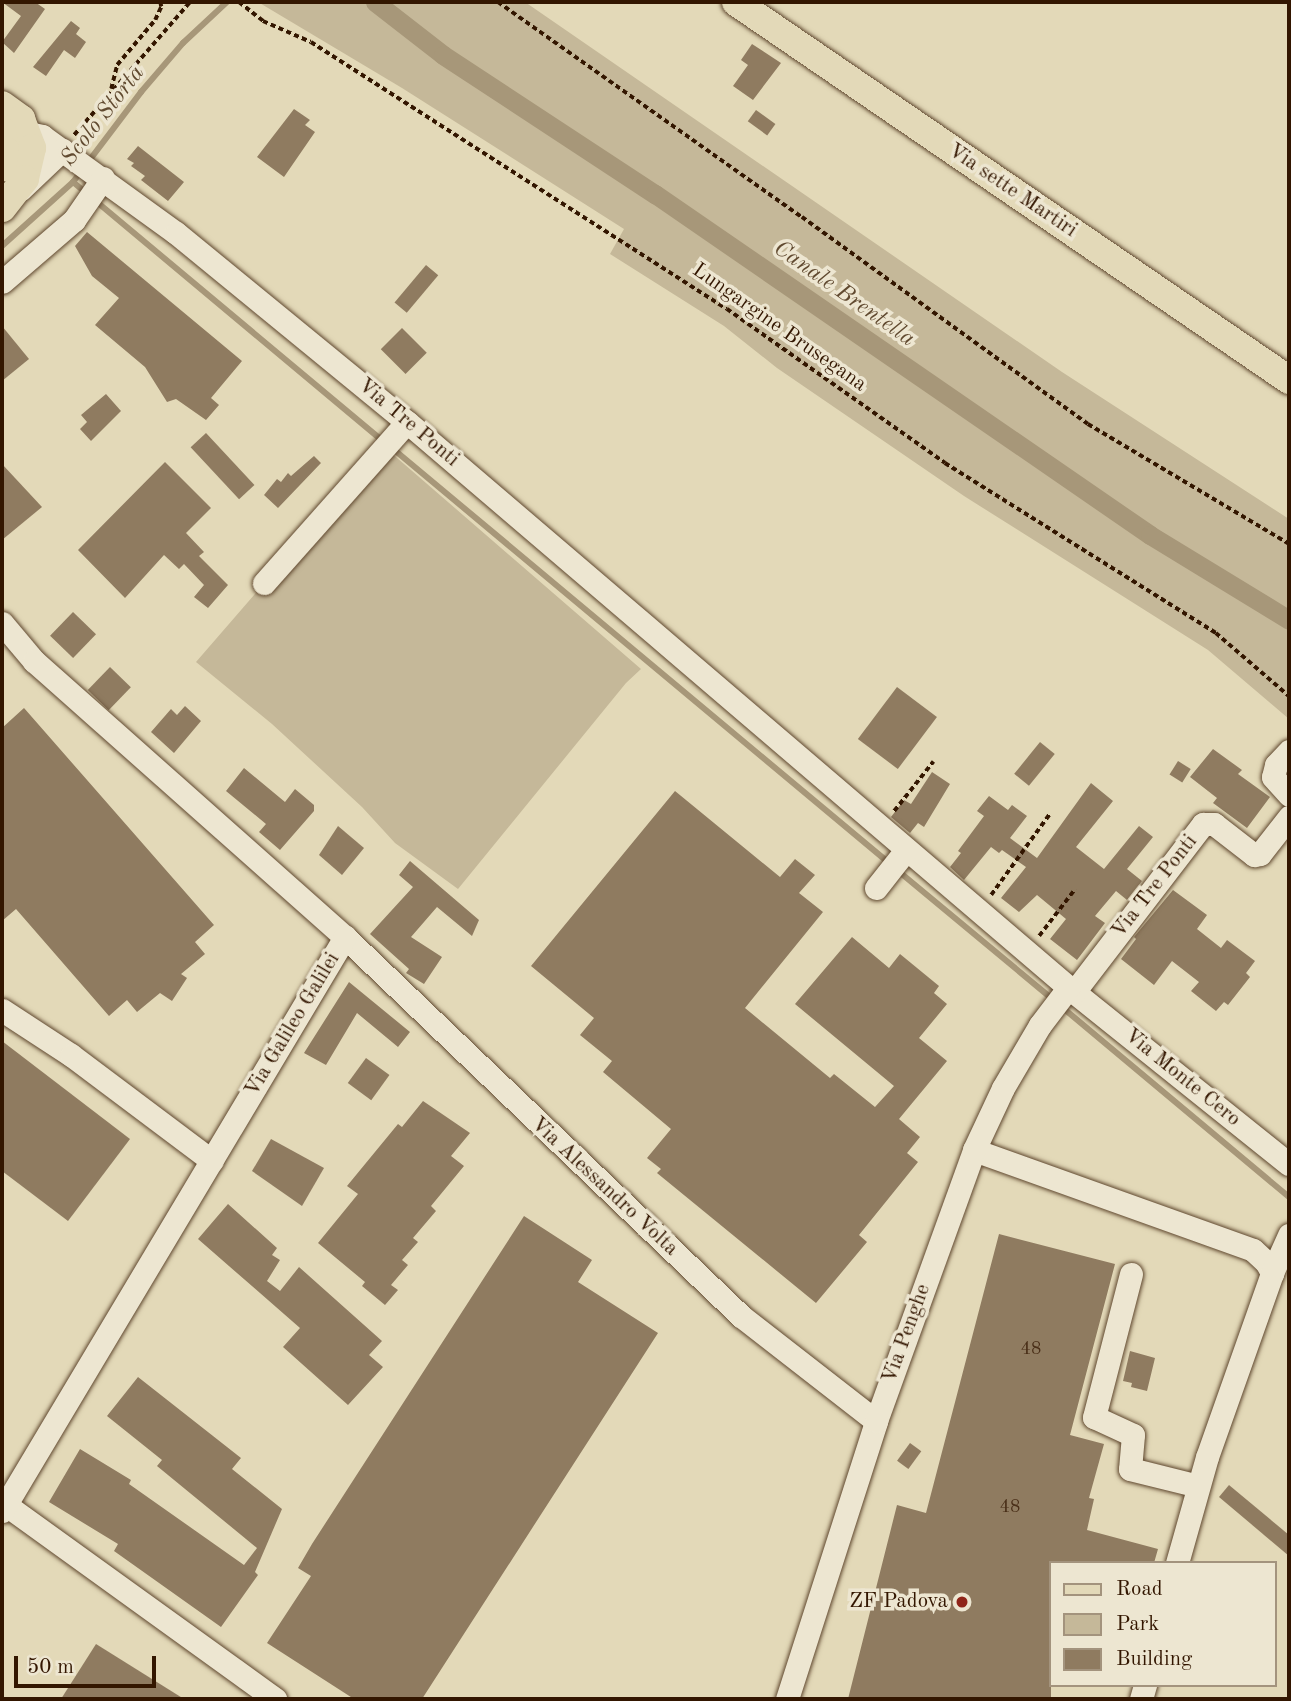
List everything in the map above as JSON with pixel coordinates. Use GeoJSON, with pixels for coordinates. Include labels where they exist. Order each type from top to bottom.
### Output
{"type":"FeatureCollection","features":[{"type":"Feature","properties":{"kind":"main road","name":"Via sette Martiri"},"geometry":{"type":"LineString","coordinates":[[736,2],[1289,380]]}},
{"type":"Feature","properties":{"kind":"main road"},"geometry":{"type":"LineString","coordinates":[[2,105],[21,119],[15,132],[5,138],[2,166]]}},
{"type":"Feature","properties":{"kind":"main road"},"geometry":{"type":"LineString","coordinates":[[4,206],[25,179],[31,161],[32,148],[15,132]]}},
{"type":"Feature","properties":{"kind":"street","name":"Via Tre Ponti"},"geometry":{"type":"LineString","coordinates":[[2,124],[15,132],[42,136],[407,422],[1072,990],[1203,824],[1214,824],[1254,855],[1260,854],[1289,817]]}},
{"type":"Feature","properties":{"kind":"street"},"geometry":{"type":"LineString","coordinates":[[4,206],[86,169]]}},
{"type":"Feature","properties":{"kind":"street"},"geometry":{"type":"LineString","coordinates":[[2,282],[74,220],[82,208],[86,169]]}},
{"type":"Feature","properties":{"kind":"street"},"geometry":{"type":"LineString","coordinates":[[264,583],[407,422]]}},
{"type":"Feature","properties":{"kind":"street","name":"Via Galileo Galilei"},"geometry":{"type":"LineString","coordinates":[[2,623],[34,661],[345,937],[3,1506]]}},
{"type":"Feature","properties":{"kind":"street"},"geometry":{"type":"LineString","coordinates":[[1289,751],[1276,765],[1273,777],[1289,795]]}},
{"type":"Feature","properties":{"kind":"street"},"geometry":{"type":"LineString","coordinates":[[876,888],[906,850]]}},
{"type":"Feature","properties":{"kind":"street","name":"Via Alessandro Volta"},"geometry":{"type":"LineString","coordinates":[[345,937],[741,1316],[876,1421]]}},
{"type":"Feature","properties":{"kind":"street","name":"Via Penghe"},"geometry":{"type":"LineString","coordinates":[[787,1699],[876,1421],[974,1150],[1003,1088],[1040,1025],[1072,990]]}},
{"type":"Feature","properties":{"kind":"street","name":"Via Monte Cero"},"geometry":{"type":"LineString","coordinates":[[1072,990],[1289,1164]]}},
{"type":"Feature","properties":{"kind":"street"},"geometry":{"type":"LineString","coordinates":[[2,1010],[71,1055],[212,1161]]}},
{"type":"Feature","properties":{"kind":"street"},"geometry":{"type":"LineString","coordinates":[[974,1150],[1253,1250],[1266,1262],[1272,1273]]}},
{"type":"Feature","properties":{"kind":"street"},"geometry":{"type":"LineString","coordinates":[[1178,1561],[1198,1486],[1272,1273],[1289,1235]]}},
{"type":"Feature","properties":{"kind":"street"},"geometry":{"type":"LineString","coordinates":[[1131,1274],[1094,1417],[1133,1435],[1130,1469],[1198,1486]]}},
{"type":"Feature","properties":{"kind":"street"},"geometry":{"type":"LineString","coordinates":[[3,1506],[275,1699]]}},
{"type":"Feature","properties":{"kind":"path"},"geometry":{"type":"LineString","coordinates":[[86,169],[117,65],[155,20],[160,2]]}},
{"type":"Feature","properties":{"kind":"path"},"geometry":{"type":"LineString","coordinates":[[110,91],[190,2]]}},
{"type":"Feature","properties":{"kind":"path","name":"Lungargine Brusegana"},"geometry":{"type":"LineString","coordinates":[[239,2],[263,21],[323,49],[727,309],[945,463],[1216,634],[1289,696]]}},
{"type":"Feature","properties":{"kind":"path"},"geometry":{"type":"LineString","coordinates":[[498,2],[1088,424],[1289,544]]}},
{"type":"Feature","properties":{"kind":"path"},"geometry":{"type":"LineString","coordinates":[[881,827],[933,762]]}},
{"type":"Feature","properties":{"kind":"path"},"geometry":{"type":"LineString","coordinates":[[979,911],[1049,815]]}},
{"type":"Feature","properties":{"kind":"path"},"geometry":{"type":"LineString","coordinates":[[1027,951],[1075,889]]}},
{"type":"Feature","properties":{"kind":"green space"},"geometry":{"type":"Polygon","coordinates":[[[258,2],[525,2],[1062,372],[1289,519],[1289,719],[1208,650],[964,496],[777,368],[724,326],[610,254],[624,229],[402,88],[258,2]]]}},
{"type":"Feature","properties":{"kind":"green space"},"geometry":{"type":"Polygon","coordinates":[[[389,451],[641,669],[626,683],[458,889],[395,843],[362,807],[272,724],[196,662],[287,557],[389,451]]]}},
{"type":"Feature","properties":{"kind":"building"},"geometry":{"type":"Polygon","coordinates":[[[2,2],[35,2],[45,9],[14,53],[2,42],[21,16],[2,2]]]}},
{"type":"Feature","properties":{"kind":"building"},"geometry":{"type":"Polygon","coordinates":[[[71,21],[80,28],[76,34],[86,42],[75,58],[64,50],[46,76],[33,67],[71,21]]]}},
{"type":"Feature","properties":{"kind":"building"},"geometry":{"type":"Polygon","coordinates":[[[752,44],[781,63],[753,100],[733,86],[748,65],[741,60],[752,44]]]}},
{"type":"Feature","properties":{"kind":"building"},"geometry":{"type":"Polygon","coordinates":[[[294,109],[310,120],[305,125],[315,132],[284,177],[257,157],[294,109]]]}},
{"type":"Feature","properties":{"kind":"building"},"geometry":{"type":"Polygon","coordinates":[[[756,110],[775,124],[767,135],[748,121],[756,110]]]}},
{"type":"Feature","properties":{"kind":"building"},"geometry":{"type":"Polygon","coordinates":[[[138,146],[184,182],[168,201],[141,180],[145,176],[131,166],[134,163],[127,159],[138,146]]]}},
{"type":"Feature","properties":{"kind":"building"},"geometry":{"type":"Polygon","coordinates":[[[87,232],[242,361],[211,398],[219,405],[206,420],[176,399],[167,402],[145,367],[95,325],[119,298],[92,276],[75,246],[87,232]]]}},
{"type":"Feature","properties":{"kind":"building"},"geometry":{"type":"Polygon","coordinates":[[[426,265],[438,275],[407,313],[395,303],[426,265]]]}},
{"type":"Feature","properties":{"kind":"building"},"geometry":{"type":"Polygon","coordinates":[[[2,326],[29,359],[2,381],[2,326]]]}},
{"type":"Feature","properties":{"kind":"building"},"geometry":{"type":"Polygon","coordinates":[[[402,328],[427,353],[406,374],[381,349],[402,328]]]}},
{"type":"Feature","properties":{"kind":"building"},"geometry":{"type":"Polygon","coordinates":[[[106,394],[121,411],[91,441],[80,429],[87,422],[81,415],[106,394]]]}},
{"type":"Feature","properties":{"kind":"building"},"geometry":{"type":"Polygon","coordinates":[[[206,433],[254,485],[239,499],[191,447],[206,433]]]}},
{"type":"Feature","properties":{"kind":"building"},"geometry":{"type":"Polygon","coordinates":[[[314,456],[321,463],[278,508],[264,495],[277,479],[281,482],[288,473],[291,476],[314,456]]]}},
{"type":"Feature","properties":{"kind":"building"},"geometry":{"type":"Polygon","coordinates":[[[165,462],[211,508],[186,533],[204,552],[199,556],[228,585],[208,608],[194,597],[204,585],[184,564],[179,569],[164,555],[125,598],[78,550],[165,462]]]}},
{"type":"Feature","properties":{"kind":"building"},"geometry":{"type":"Polygon","coordinates":[[[2,464],[42,507],[2,540],[2,464]]]}},
{"type":"Feature","properties":{"kind":"building"},"geometry":{"type":"Polygon","coordinates":[[[73,612],[96,634],[73,658],[50,636],[73,612]]]}},
{"type":"Feature","properties":{"kind":"building"},"geometry":{"type":"Polygon","coordinates":[[[110,667],[131,687],[109,710],[88,690],[110,667]]]}},
{"type":"Feature","properties":{"kind":"building"},"geometry":{"type":"Polygon","coordinates":[[[897,687],[937,717],[898,769],[858,739],[897,687]]]}},
{"type":"Feature","properties":{"kind":"building"},"geometry":{"type":"Polygon","coordinates":[[[185,706],[201,721],[174,753],[151,732],[171,709],[177,715],[185,706]]]}},
{"type":"Feature","properties":{"kind":"building"},"geometry":{"type":"Polygon","coordinates":[[[24,708],[214,925],[195,942],[205,954],[181,974],[187,978],[172,1001],[160,993],[137,1012],[127,1000],[109,1016],[16,909],[2,921],[2,728],[24,708]]]}},
{"type":"Feature","properties":{"kind":"building"},"geometry":{"type":"Polygon","coordinates":[[[1040,742],[1055,754],[1029,786],[1014,774],[1040,742]]]}},
{"type":"Feature","properties":{"kind":"building"},"geometry":{"type":"Polygon","coordinates":[[[1213,749],[1242,770],[1238,774],[1270,797],[1247,828],[1213,803],[1217,798],[1190,777],[1213,749]]]}},
{"type":"Feature","properties":{"kind":"building"},"geometry":{"type":"Polygon","coordinates":[[[1178,761],[1191,769],[1182,783],[1170,775],[1178,761]]]}},
{"type":"Feature","properties":{"kind":"building"},"geometry":{"type":"Polygon","coordinates":[[[244,768],[285,802],[295,789],[314,805],[314,811],[280,850],[259,832],[266,824],[226,791],[244,768]]]}},
{"type":"Feature","properties":{"kind":"building"},"geometry":{"type":"Polygon","coordinates":[[[932,772],[950,784],[924,827],[918,823],[910,833],[891,817],[904,800],[911,804],[932,772]]]}},
{"type":"Feature","properties":{"kind":"building"},"geometry":{"type":"Polygon","coordinates":[[[1091,783],[1113,801],[1076,847],[1104,869],[1139,826],[1153,837],[1127,869],[1142,881],[1127,900],[1116,891],[1095,916],[1105,923],[1077,960],[1050,939],[1066,919],[1037,895],[1019,912],[1001,898],[1026,867],[1002,850],[999,853],[991,847],[964,880],[950,867],[961,853],[958,851],[984,816],[977,811],[989,796],[1008,810],[1012,805],[1027,816],[1010,838],[1037,858],[1091,783]]]}},
{"type":"Feature","properties":{"kind":"building"},"geometry":{"type":"Polygon","coordinates":[[[675,791],[780,877],[795,859],[815,875],[799,893],[823,912],[745,1008],[830,1078],[834,1074],[875,1107],[894,1086],[795,1004],[852,937],[889,968],[900,954],[939,986],[934,993],[947,1004],[919,1038],[947,1061],[899,1119],[920,1137],[907,1153],[918,1162],[859,1235],[867,1242],[816,1303],[657,1173],[661,1169],[647,1158],[671,1129],[603,1072],[612,1061],[580,1035],[594,1018],[531,966],[675,791]]]}},
{"type":"Feature","properties":{"kind":"building"},"geometry":{"type":"Polygon","coordinates":[[[338,826],[364,848],[342,875],[319,855],[338,826]]]}},
{"type":"Feature","properties":{"kind":"building"},"geometry":{"type":"Polygon","coordinates":[[[410,861],[479,920],[472,936],[437,907],[411,937],[442,957],[424,984],[406,973],[409,969],[370,934],[413,887],[399,875],[410,861]]]}},
{"type":"Feature","properties":{"kind":"building"},"geometry":{"type":"Polygon","coordinates":[[[1173,890],[1207,915],[1197,929],[1221,948],[1227,940],[1255,961],[1246,973],[1250,977],[1228,1005],[1224,1002],[1216,1011],[1191,991],[1199,982],[1172,961],[1154,985],[1121,959],[1136,939],[1134,937],[1173,890]]]}},
{"type":"Feature","properties":{"kind":"building"},"geometry":{"type":"Polygon","coordinates":[[[349,982],[410,1032],[398,1047],[357,1013],[326,1065],[304,1053],[349,982]]]}},
{"type":"Feature","properties":{"kind":"building"},"geometry":{"type":"Polygon","coordinates":[[[2,1041],[130,1139],[68,1221],[2,1171],[2,1041]]]}},
{"type":"Feature","properties":{"kind":"building"},"geometry":{"type":"Polygon","coordinates":[[[366,1058],[389,1075],[371,1100],[348,1083],[366,1058]]]}},
{"type":"Feature","properties":{"kind":"building"},"geometry":{"type":"Polygon","coordinates":[[[423,1101],[470,1133],[451,1156],[464,1166],[431,1206],[436,1211],[413,1238],[418,1242],[402,1260],[408,1265],[391,1285],[398,1290],[385,1305],[362,1286],[365,1282],[318,1243],[358,1194],[347,1186],[398,1124],[402,1127],[423,1101]]]}},
{"type":"Feature","properties":{"kind":"building"},"geometry":{"type":"Polygon","coordinates":[[[271,1139],[324,1168],[302,1206],[252,1171],[271,1139]]]}},
{"type":"Feature","properties":{"kind":"building"},"geometry":{"type":"Polygon","coordinates":[[[228,1204],[277,1248],[272,1255],[280,1260],[267,1281],[280,1291],[299,1267],[382,1341],[369,1355],[383,1367],[348,1405],[283,1347],[300,1328],[198,1239],[228,1204]]]}},
{"type":"Feature","properties":{"kind":"building"},"geometry":{"type":"Polygon","coordinates":[[[524,1216],[592,1260],[578,1282],[658,1333],[422,1699],[354,1699],[267,1643],[311,1576],[298,1568],[312,1544],[524,1216]]]}},
{"type":"Feature","properties":{"kind":"building"},"geometry":{"type":"Polygon","coordinates":[[[999,1234],[1115,1264],[1070,1435],[1104,1444],[1089,1498],[1094,1499],[1087,1530],[1158,1549],[1155,1561],[1050,1561],[1051,1699],[848,1699],[897,1505],[926,1513],[999,1234]]]}},
{"type":"Feature","properties":{"kind":"building"},"geometry":{"type":"Polygon","coordinates":[[[1130,1351],[1155,1358],[1147,1391],[1131,1387],[1132,1383],[1123,1381],[1130,1351]]]}},
{"type":"Feature","properties":{"kind":"building"},"geometry":{"type":"Polygon","coordinates":[[[138,1377],[241,1458],[232,1469],[282,1509],[255,1572],[258,1575],[221,1627],[114,1551],[118,1544],[49,1502],[80,1449],[131,1480],[129,1484],[244,1565],[257,1548],[157,1466],[162,1460],[107,1416],[138,1377]]]}},
{"type":"Feature","properties":{"kind":"building"},"geometry":{"type":"Polygon","coordinates":[[[910,1443],[921,1451],[908,1469],[897,1461],[910,1443]]]}},
{"type":"Feature","properties":{"kind":"building"},"geometry":{"type":"Polygon","coordinates":[[[1229,1485],[1289,1535],[1289,1556],[1219,1497],[1229,1485]]]}},
{"type":"Feature","properties":{"kind":"building"},"geometry":{"type":"Polygon","coordinates":[[[96,1644],[184,1699],[61,1699],[96,1644]]]}},
{"type":"Feature","properties":{"kind":"waterway","name":"Scolo Storta"},"geometry":{"type":"LineString","coordinates":[[2,246],[73,182],[141,92],[183,43],[227,2]]}},
{"type":"Feature","properties":{"kind":"waterway","name":"Canale Brentella"},"geometry":{"type":"LineString","coordinates":[[375,2],[443,55],[655,194],[1150,535],[1289,620]]}},
{"type":"Feature","properties":{"kind":"waterway"},"geometry":{"type":"LineString","coordinates":[[73,182],[383,441]]}},
{"type":"Feature","properties":{"kind":"waterway"},"geometry":{"type":"LineString","coordinates":[[392,448],[889,863]]}},
{"type":"Feature","properties":{"kind":"waterway"},"geometry":{"type":"LineString","coordinates":[[897,870],[1049,996]]}},
{"type":"Feature","properties":{"kind":"waterway"},"geometry":{"type":"LineString","coordinates":[[1063,1008],[1289,1197]]}},
{"type":"Feature","properties":{"kind":"place","name":"ZF Padova"},"geometry":{"type":"Point","coordinates":[962,1602]}}]}
